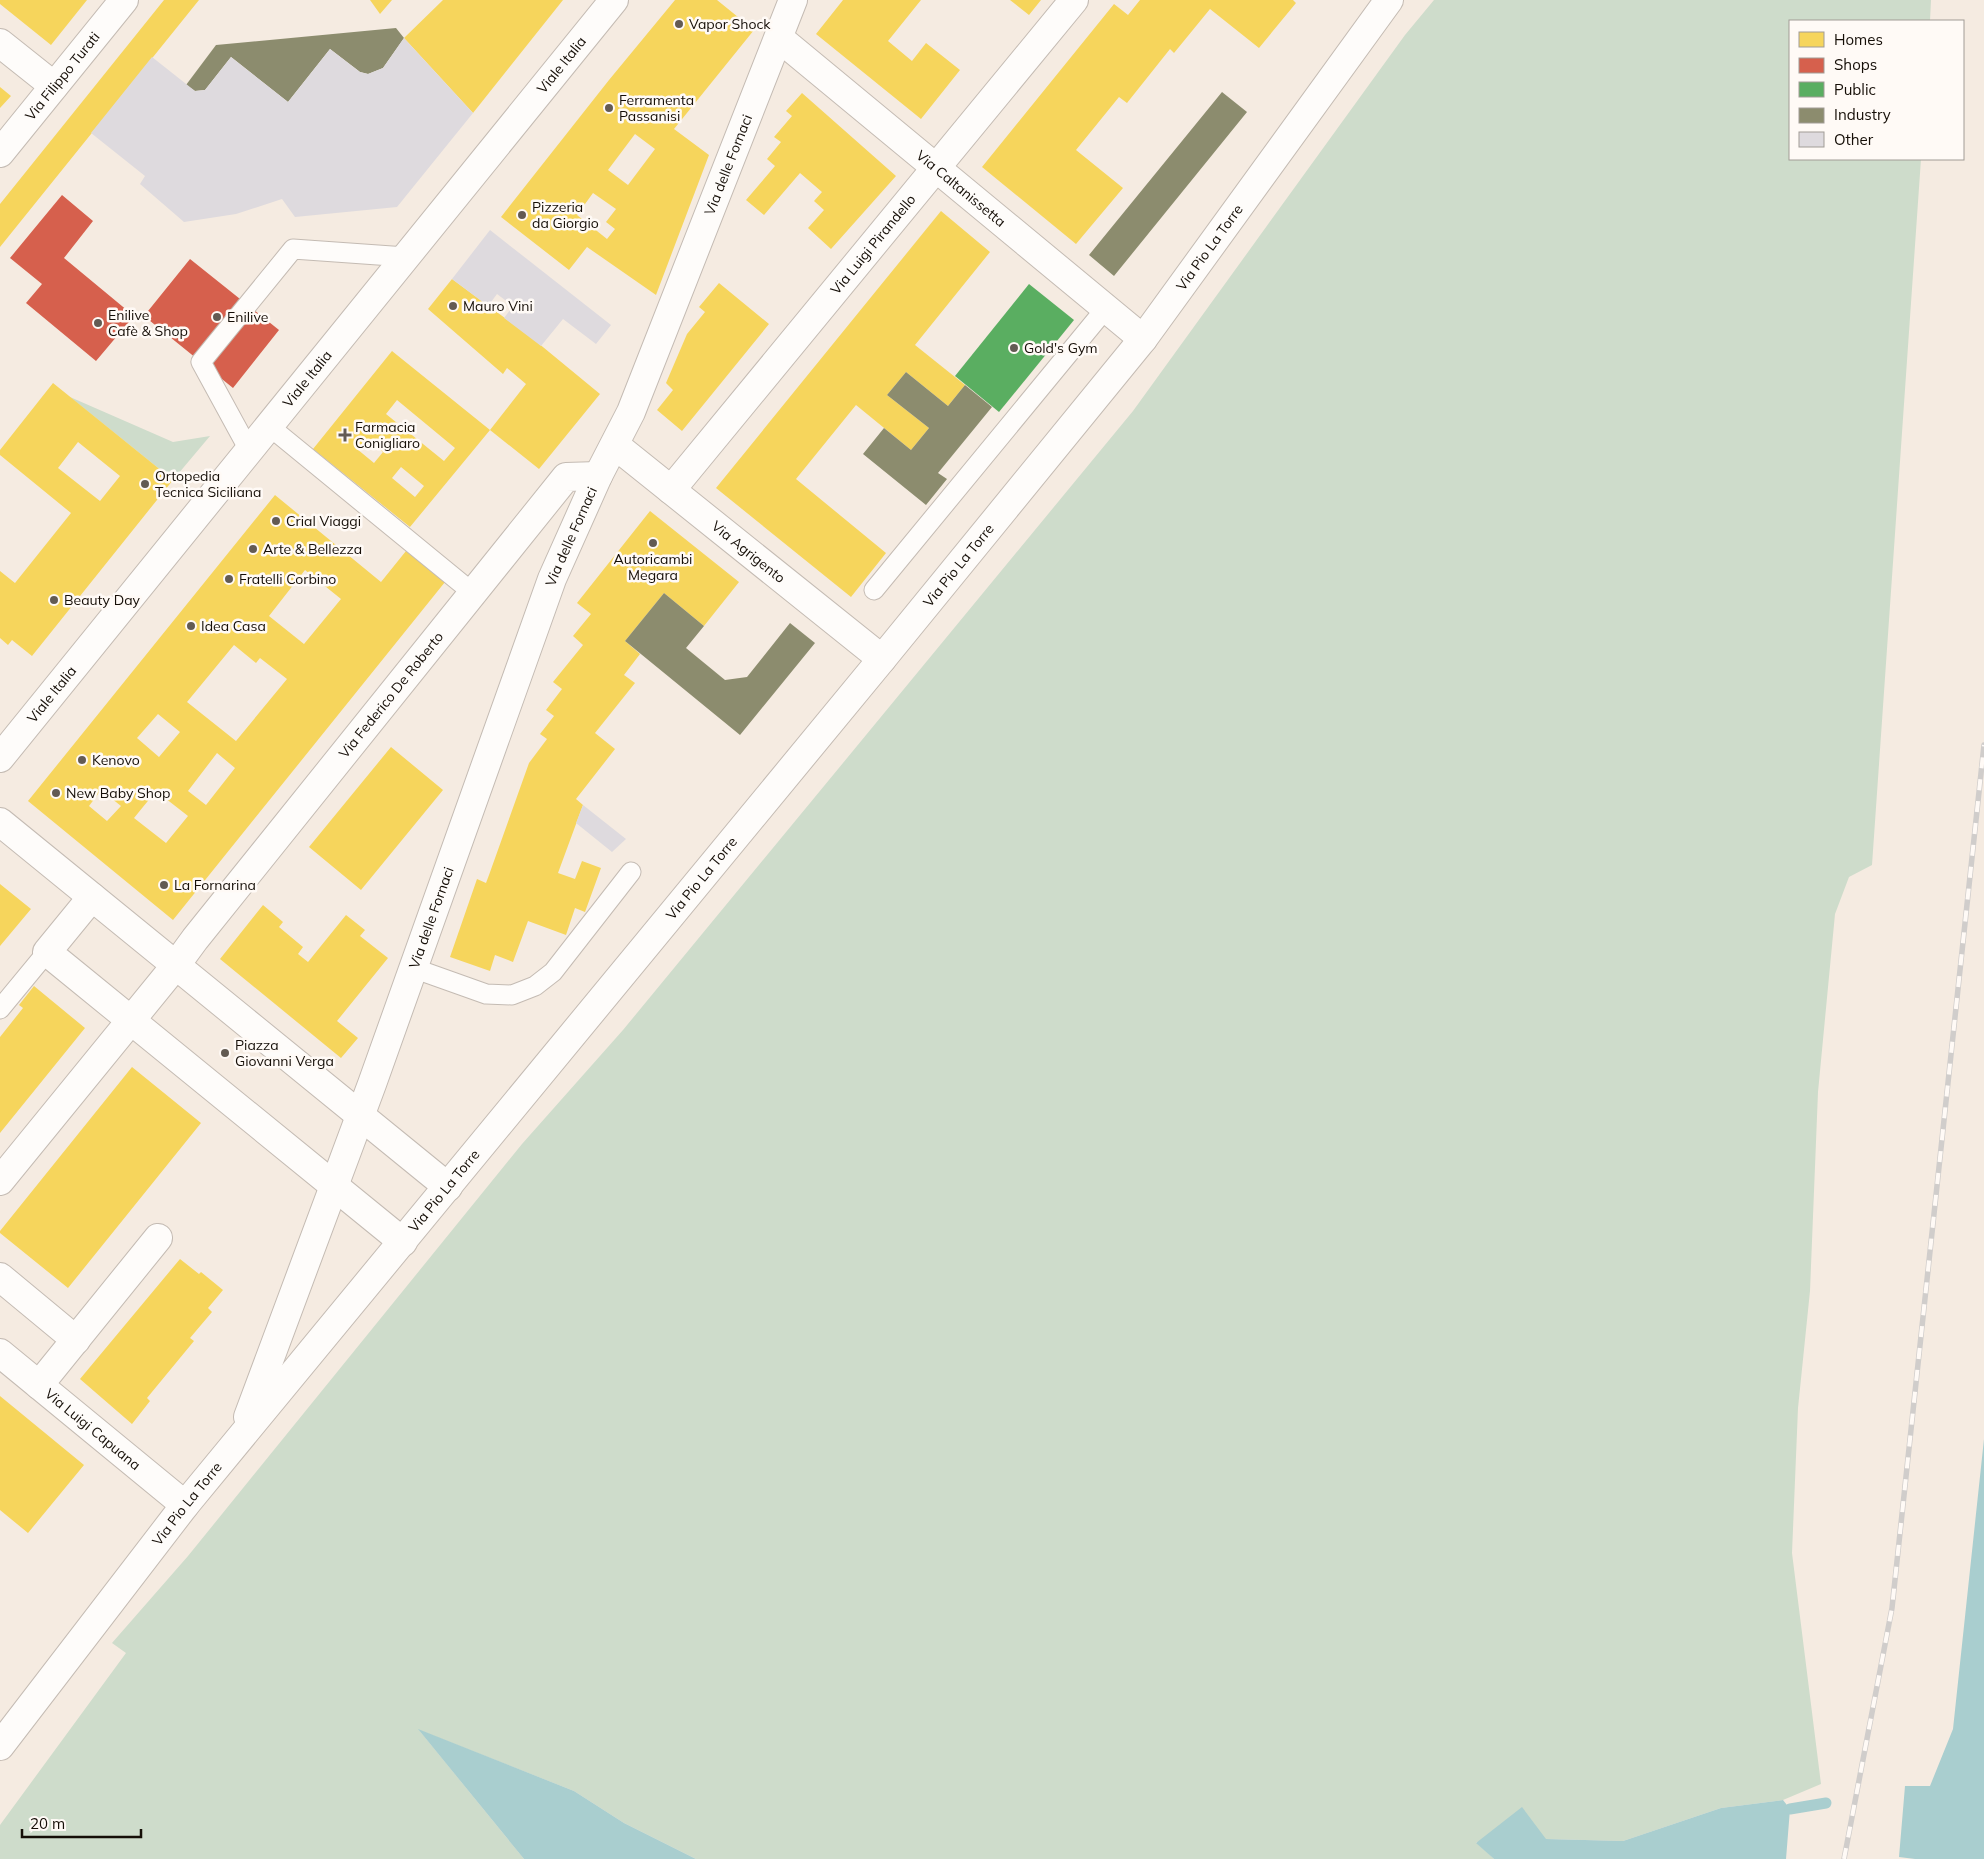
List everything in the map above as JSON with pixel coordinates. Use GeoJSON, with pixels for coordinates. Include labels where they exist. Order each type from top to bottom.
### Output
{"type":"FeatureCollection","features":[{"type":"Feature","properties":{"kind":"street","name":"Via Filippo Turati"},"geometry":{"type":"LineString","coordinates":[[0,153],[124,0]]}},
{"type":"Feature","properties":{"kind":"street","name":"Viale Italia"},"geometry":{"type":"LineString","coordinates":[[0,758],[614,0]]}},
{"type":"Feature","properties":{"kind":"street","name":"Via delle Fornaci"},"geometry":{"type":"LineString","coordinates":[[241,1437],[414,968],[552,578],[598,476],[631,412],[793,0]]}},
{"type":"Feature","properties":{"kind":"street","name":"Via Luigi Pirandello"},"geometry":{"type":"LineString","coordinates":[[671,490],[1074,0]]}},
{"type":"Feature","properties":{"kind":"street","name":"Via Pio La Torre"},"geometry":{"type":"LineString","coordinates":[[0,1746],[185,1505],[882,659],[1143,338],[1381,3]]}},
{"type":"Feature","properties":{"kind":"street","name":"Via Caltanissetta"},"geometry":{"type":"LineString","coordinates":[[779,38],[1143,338]]}},
{"type":"Feature","properties":{"kind":"street"},"geometry":{"type":"LineString","coordinates":[[0,43],[54,86]]}},
{"type":"Feature","properties":{"kind":"street","name":"Via Agrigento"},"geometry":{"type":"LineString","coordinates":[[615,445],[882,659]]}},
{"type":"Feature","properties":{"kind":"street","name":"Via Federico De Roberto"},"geometry":{"type":"LineString","coordinates":[[0,1181],[176,965],[195,938],[566,477],[598,476]]}},
{"type":"Feature","properties":{"kind":"street"},"geometry":{"type":"LineString","coordinates":[[0,822],[448,1187]]}},
{"type":"Feature","properties":{"kind":"street"},"geometry":{"type":"LineString","coordinates":[[92,897],[47,952],[402,1242]]}},
{"type":"Feature","properties":{"kind":"street"},"geometry":{"type":"LineString","coordinates":[[39,1385],[158,1238]]}},
{"type":"Feature","properties":{"kind":"street"},"geometry":{"type":"LineString","coordinates":[[0,1277],[76,1340]]}},
{"type":"Feature","properties":{"kind":"street","name":"Via Luigi Capuana"},"geometry":{"type":"LineString","coordinates":[[0,1353],[185,1505]]}},
{"type":"Feature","properties":{"kind":"lane"},"geometry":{"type":"LineString","coordinates":[[250,450],[201,362],[207,354],[293,249],[406,257]]}},
{"type":"Feature","properties":{"kind":"lane"},"geometry":{"type":"LineString","coordinates":[[874,590],[1106,308]]}},
{"type":"Feature","properties":{"kind":"lane"},"geometry":{"type":"LineString","coordinates":[[269,426],[473,593]]}},
{"type":"Feature","properties":{"kind":"lane"},"geometry":{"type":"LineString","coordinates":[[414,968],[486,994],[512,995],[535,986],[553,972],[631,872]]}},
{"type":"Feature","properties":{"kind":"lane"},"geometry":{"type":"LineString","coordinates":[[0,1009],[47,952]]}},
{"type":"Feature","properties":{"kind":"green space"},"geometry":{"type":"Polygon","coordinates":[[[1434,0],[1931,0],[1930,20],[1789,20],[1789,160],[1921,160],[1872,865],[1849,877],[1835,914],[1818,1092],[1810,1291],[1798,1408],[1792,1553],[1821,1784],[1783,1800],[1721,1808],[1623,1841],[1546,1839],[1476,1842],[1494,1859],[696,1859],[624,1823],[574,1791],[419,1730],[524,1859],[0,1859],[0,1825],[126,1653],[112,1643],[188,1556],[522,1144],[623,1030],[1133,411],[1405,35],[1434,0]]]}},
{"type":"Feature","properties":{"kind":"green space"},"geometry":{"type":"Polygon","coordinates":[[[70,397],[173,442],[210,436],[173,480],[70,397]]]}},
{"type":"Feature","properties":{"kind":"water"},"geometry":{"type":"Polygon","coordinates":[[[1984,1439],[1984,1859],[1915,1859],[1899,1857],[1905,1786],[1930,1786],[1953,1729],[1984,1439]]]}},
{"type":"Feature","properties":{"kind":"water"},"geometry":{"type":"Polygon","coordinates":[[[418,1729],[574,1791],[624,1823],[696,1859],[524,1859],[418,1729]]]}},
{"type":"Feature","properties":{"kind":"water"},"geometry":{"type":"Polygon","coordinates":[[[1783,1800],[1790,1809],[1786,1859],[1494,1859],[1476,1843],[1522,1807],[1546,1839],[1623,1841],[1721,1808],[1783,1800]]]}},
{"type":"Feature","properties":{"kind":"building: Homes"},"geometry":{"type":"Polygon","coordinates":[[[0,0],[87,0],[51,45],[0,4],[0,0]]]}},
{"type":"Feature","properties":{"kind":"building: Homes"},"geometry":{"type":"Polygon","coordinates":[[[164,0],[199,0],[0,247],[0,204],[164,0]]]}},
{"type":"Feature","properties":{"kind":"building: Homes"},"geometry":{"type":"Polygon","coordinates":[[[370,0],[392,0],[380,14],[370,0]]]}},
{"type":"Feature","properties":{"kind":"building: Homes"},"geometry":{"type":"Polygon","coordinates":[[[443,0],[563,0],[473,113],[404,38],[443,0]]]}},
{"type":"Feature","properties":{"kind":"building: Homes"},"geometry":{"type":"Polygon","coordinates":[[[675,0],[717,0],[754,30],[674,129],[709,155],[656,295],[587,247],[569,270],[501,217],[675,0]],[[635,134],[608,170],[628,185],[655,149],[635,134]],[[593,193],[577,215],[607,239],[615,229],[606,222],[616,209],[593,193]]]}},
{"type":"Feature","properties":{"kind":"building: Homes"},"geometry":{"type":"Polygon","coordinates":[[[843,0],[921,0],[888,41],[912,61],[926,43],[960,70],[921,119],[816,34],[843,0]]]}},
{"type":"Feature","properties":{"kind":"building: Homes"},"geometry":{"type":"Polygon","coordinates":[[[1010,0],[1041,0],[1029,15],[1010,0]]]}},
{"type":"Feature","properties":{"kind":"building: Homes"},"geometry":{"type":"Polygon","coordinates":[[[1140,0],[1293,0],[1296,3],[1259,48],[1210,9],[1174,53],[1170,49],[1127,103],[1119,97],[1076,150],[1123,188],[1076,244],[982,167],[1114,4],[1128,15],[1140,0]]]}},
{"type":"Feature","properties":{"kind":"building: Homes"},"geometry":{"type":"Polygon","coordinates":[[[0,87],[11,96],[0,108],[0,87]]]}},
{"type":"Feature","properties":{"kind":"building: Homes"},"geometry":{"type":"Polygon","coordinates":[[[802,93],[896,176],[831,249],[808,228],[824,210],[814,201],[822,192],[800,173],[764,215],[746,200],[775,166],[767,159],[781,142],[774,137],[792,116],[786,111],[802,93]]]}},
{"type":"Feature","properties":{"kind":"building: Homes"},"geometry":{"type":"Polygon","coordinates":[[[941,211],[990,252],[915,345],[965,385],[948,406],[906,372],[887,395],[929,428],[911,450],[856,405],[796,479],[886,553],[851,597],[716,488],[941,211]]]}},
{"type":"Feature","properties":{"kind":"building: Homes"},"geometry":{"type":"Polygon","coordinates":[[[452,279],[532,338],[600,394],[539,469],[490,430],[526,384],[507,368],[503,374],[428,309],[452,279]]]}},
{"type":"Feature","properties":{"kind":"building: Homes"},"geometry":{"type":"Polygon","coordinates":[[[719,283],[769,324],[682,431],[657,410],[673,390],[666,383],[687,334],[705,312],[699,307],[719,283]]]}},
{"type":"Feature","properties":{"kind":"building: Homes"},"geometry":{"type":"Polygon","coordinates":[[[392,351],[490,430],[410,527],[313,449],[392,351]],[[397,400],[386,414],[444,461],[455,448],[397,400]],[[366,439],[357,449],[374,463],[383,452],[366,439]],[[401,467],[392,478],[415,497],[424,486],[401,467]]]}},
{"type":"Feature","properties":{"kind":"building: Homes"},"geometry":{"type":"Polygon","coordinates":[[[53,383],[173,480],[32,656],[12,640],[8,645],[0,638],[0,571],[15,583],[71,513],[0,455],[0,450],[53,383]],[[78,442],[58,468],[100,501],[120,476],[78,442]]]}},
{"type":"Feature","properties":{"kind":"building: Homes"},"geometry":{"type":"Polygon","coordinates":[[[275,495],[381,582],[406,551],[445,582],[173,920],[28,801],[275,495]],[[305,570],[269,616],[304,644],[341,599],[305,570]],[[234,645],[187,702],[236,741],[287,679],[260,658],[256,663],[234,645]],[[158,714],[137,738],[159,757],[180,732],[158,714]],[[217,753],[188,791],[206,805],[235,768],[217,753]],[[101,790],[89,806],[107,821],[121,806],[101,790]],[[156,791],[134,818],[166,843],[188,816],[156,791]]]}},
{"type":"Feature","properties":{"kind":"building: Homes"},"geometry":{"type":"Polygon","coordinates":[[[650,511],[739,582],[704,626],[664,593],[625,641],[640,654],[624,675],[635,683],[595,733],[615,749],[576,799],[583,805],[558,873],[575,879],[582,861],[601,868],[585,912],[575,908],[566,935],[528,921],[513,962],[495,955],[490,971],[450,957],[477,879],[486,883],[529,763],[547,739],[540,734],[554,716],[546,710],[562,689],[553,682],[583,645],[573,636],[591,614],[577,603],[650,511]]]}},
{"type":"Feature","properties":{"kind":"building: Homes"},"geometry":{"type":"Polygon","coordinates":[[[391,747],[443,790],[361,890],[309,847],[391,747]]]}},
{"type":"Feature","properties":{"kind":"building: Homes"},"geometry":{"type":"Polygon","coordinates":[[[0,884],[31,909],[0,946],[0,884]]]}},
{"type":"Feature","properties":{"kind":"building: Homes"},"geometry":{"type":"Polygon","coordinates":[[[263,905],[283,922],[279,927],[303,947],[298,954],[308,962],[346,915],[365,930],[360,936],[388,958],[337,1021],[358,1038],[341,1058],[220,959],[263,905]]]}},
{"type":"Feature","properties":{"kind":"building: Homes"},"geometry":{"type":"Polygon","coordinates":[[[34,986],[85,1028],[0,1133],[0,1037],[23,1008],[19,1005],[34,986]]]}},
{"type":"Feature","properties":{"kind":"building: Homes"},"geometry":{"type":"Polygon","coordinates":[[[132,1067],[201,1123],[68,1288],[0,1233],[0,1231],[132,1067]]]}},
{"type":"Feature","properties":{"kind":"building: Homes"},"geometry":{"type":"Polygon","coordinates":[[[180,1259],[199,1274],[201,1272],[223,1290],[208,1308],[212,1312],[190,1338],[194,1341],[147,1398],[150,1401],[132,1424],[80,1379],[180,1259]]]}},
{"type":"Feature","properties":{"kind":"building: Homes"},"geometry":{"type":"Polygon","coordinates":[[[0,1396],[84,1465],[28,1533],[0,1510],[0,1396]]]}},
{"type":"Feature","properties":{"kind":"building: Shops"},"geometry":{"type":"Polygon","coordinates":[[[62,195],[93,221],[64,258],[134,316],[96,361],[26,303],[42,284],[10,258],[62,195]]]}},
{"type":"Feature","properties":{"kind":"building: Shops"},"geometry":{"type":"Polygon","coordinates":[[[190,259],[279,330],[233,388],[144,316],[190,259]]]}},
{"type":"Feature","properties":{"kind":"building: Public","name":"Gold's Gym"},"geometry":{"type":"Polygon","coordinates":[[[1029,284],[1074,320],[999,412],[955,376],[1029,284]]]}},
{"type":"Feature","properties":{"kind":"building: Industry"},"geometry":{"type":"Polygon","coordinates":[[[396,28],[404,38],[383,68],[368,74],[360,72],[330,49],[288,102],[231,57],[205,90],[195,91],[186,85],[216,45],[396,28]]]}},
{"type":"Feature","properties":{"kind":"building: Industry"},"geometry":{"type":"Polygon","coordinates":[[[1222,92],[1247,112],[1114,276],[1089,255],[1222,92]]]}},
{"type":"Feature","properties":{"kind":"building: Industry"},"geometry":{"type":"Polygon","coordinates":[[[906,372],[948,406],[965,385],[992,407],[938,473],[947,479],[926,505],[863,454],[884,428],[911,450],[929,428],[887,395],[906,372]]]}},
{"type":"Feature","properties":{"kind":"building: Industry"},"geometry":{"type":"Polygon","coordinates":[[[664,593],[704,626],[686,648],[725,680],[747,677],[790,623],[815,643],[740,735],[625,641],[664,593]]]}},
{"type":"Feature","properties":{"kind":"building: Other"},"geometry":{"type":"Polygon","coordinates":[[[404,38],[473,113],[397,207],[295,217],[282,199],[236,214],[184,222],[140,184],[145,176],[91,133],[152,57],[195,91],[205,90],[231,57],[288,102],[330,49],[360,72],[368,74],[383,68],[404,38]]]}},
{"type":"Feature","properties":{"kind":"building: Other"},"geometry":{"type":"Polygon","coordinates":[[[490,230],[611,325],[596,344],[563,319],[541,346],[504,318],[513,306],[497,294],[488,306],[452,279],[490,230]]]}},
{"type":"Feature","properties":{"kind":"building: Other"},"geometry":{"type":"Polygon","coordinates":[[[583,805],[626,839],[612,852],[576,823],[583,805]]]}},
{"type":"Feature","properties":{"kind":"waterway"},"geometry":{"type":"LineString","coordinates":[[1790,1809],[1826,1803]]}},
{"type":"Feature","properties":{"kind":"railway"},"geometry":{"type":"LineString","coordinates":[[1844,1859],[1892,1608],[1984,745]]}},
{"type":"Feature","properties":{"kind":"place","name":"Vapor Shock"},"geometry":{"type":"Point","coordinates":[679,24]}},
{"type":"Feature","properties":{"kind":"place","name":"Ferramenta Passanisi"},"geometry":{"type":"Point","coordinates":[609,108]}},
{"type":"Feature","properties":{"kind":"place","name":"Pizzeria da Giorgio"},"geometry":{"type":"Point","coordinates":[522,215]}},
{"type":"Feature","properties":{"kind":"place","name":"Mauro Vini"},"geometry":{"type":"Point","coordinates":[453,306]}},
{"type":"Feature","properties":{"kind":"place","name":"Enilive"},"geometry":{"type":"Point","coordinates":[217,317]}},
{"type":"Feature","properties":{"kind":"place","name":"Enilive Cafè & Shop"},"geometry":{"type":"Point","coordinates":[98,323]}},
{"type":"Feature","properties":{"kind":"place","name":"Gold's Gym"},"geometry":{"type":"Point","coordinates":[1014,348]}},
{"type":"Feature","properties":{"kind":"place","name":"Farmacia Conigliaro"},"geometry":{"type":"Point","coordinates":[345,435]}},
{"type":"Feature","properties":{"kind":"place","name":"Ortopedia Tecnica Siciliana"},"geometry":{"type":"Point","coordinates":[145,484]}},
{"type":"Feature","properties":{"kind":"place","name":"Crial Viaggi"},"geometry":{"type":"Point","coordinates":[276,521]}},
{"type":"Feature","properties":{"kind":"place","name":"Autoricambi Megara"},"geometry":{"type":"Point","coordinates":[653,543]}},
{"type":"Feature","properties":{"kind":"place","name":"Arte & Bellezza"},"geometry":{"type":"Point","coordinates":[253,549]}},
{"type":"Feature","properties":{"kind":"place","name":"Fratelli Corbino"},"geometry":{"type":"Point","coordinates":[229,579]}},
{"type":"Feature","properties":{"kind":"place","name":"Beauty Day"},"geometry":{"type":"Point","coordinates":[54,600]}},
{"type":"Feature","properties":{"kind":"place","name":"Idea Casa"},"geometry":{"type":"Point","coordinates":[191,626]}},
{"type":"Feature","properties":{"kind":"place","name":"Kenovo"},"geometry":{"type":"Point","coordinates":[82,760]}},
{"type":"Feature","properties":{"kind":"place","name":"New Baby Shop"},"geometry":{"type":"Point","coordinates":[56,793]}},
{"type":"Feature","properties":{"kind":"place","name":"La Fornarina"},"geometry":{"type":"Point","coordinates":[164,885]}},
{"type":"Feature","properties":{"kind":"place","name":"Piazza Giovanni Verga"},"geometry":{"type":"Point","coordinates":[225,1053]}}]}
